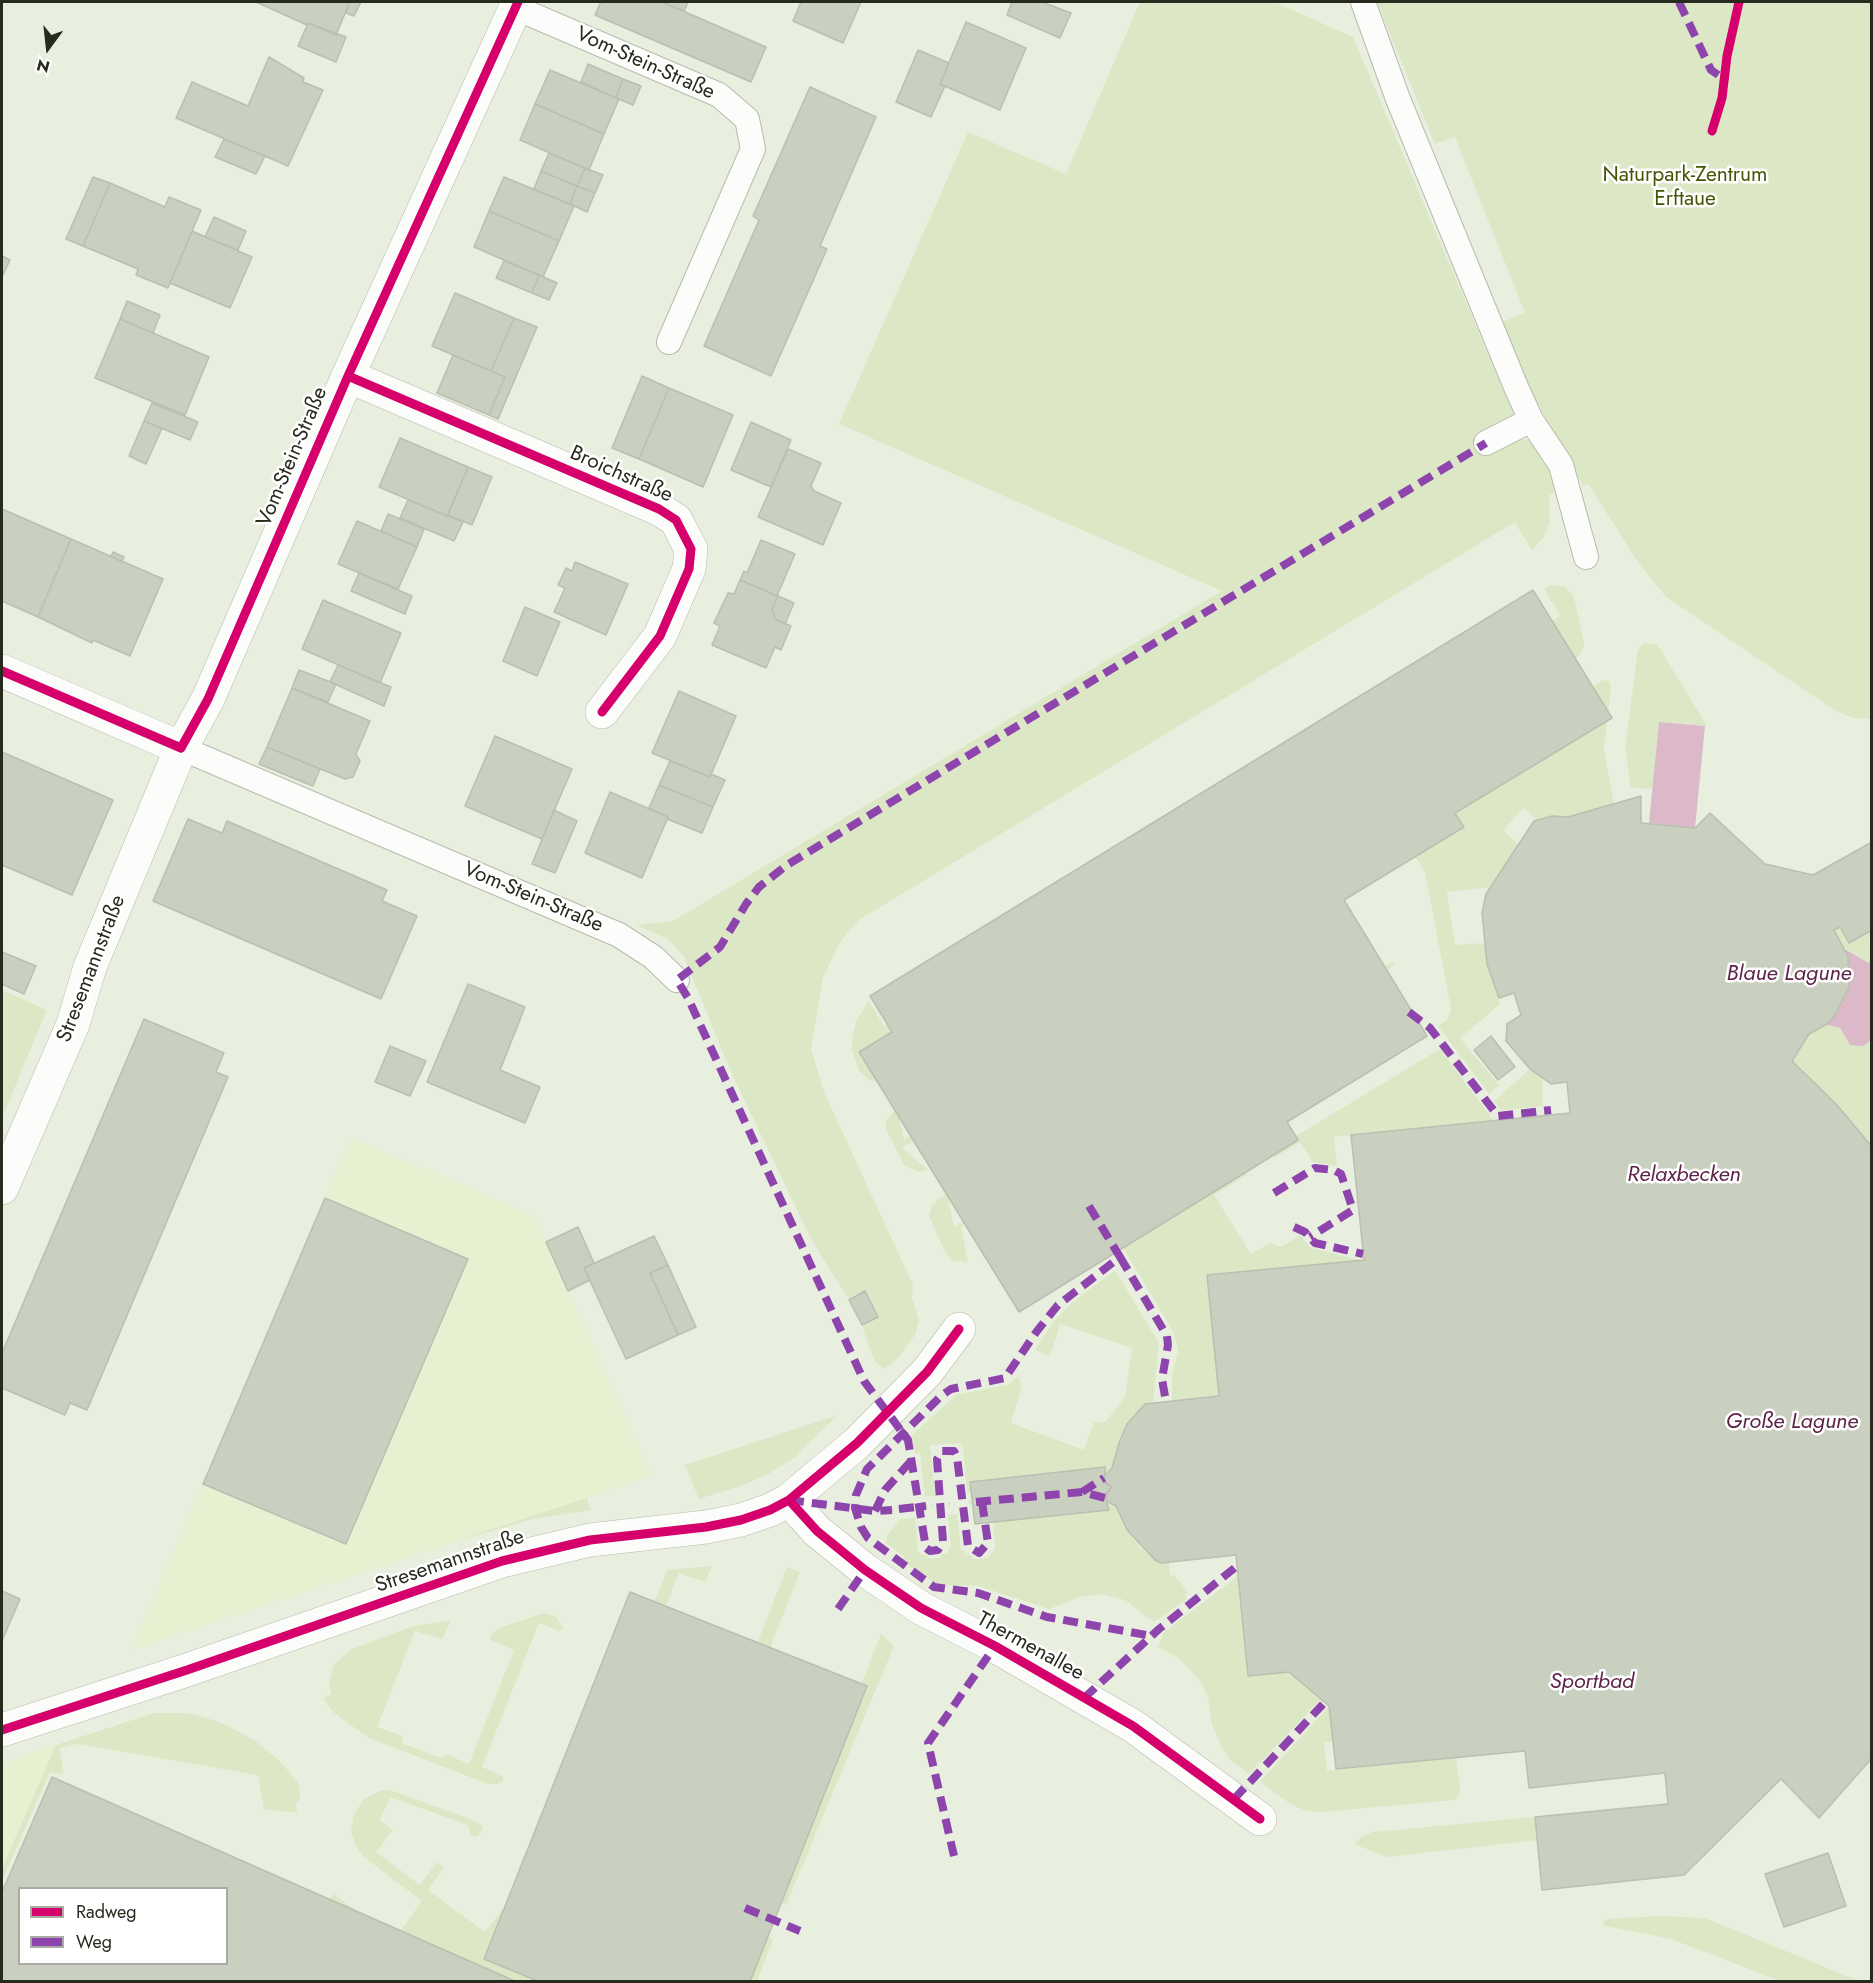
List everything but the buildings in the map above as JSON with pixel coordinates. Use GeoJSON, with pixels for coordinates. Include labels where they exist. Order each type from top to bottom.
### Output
{"type":"FeatureCollection","features":[{"type":"Feature","properties":{"kind":"street","name":"Vom-Stein-Straße"},"geometry":{"type":"LineString","coordinates":[[2,671],[181,748],[208,699],[348,376],[517,5]]}},
{"type":"Feature","properties":{"kind":"street","name":"Broichstraße"},"geometry":{"type":"LineString","coordinates":[[348,376],[659,509],[676,520],[691,549],[689,569],[660,636],[602,712]]}},
{"type":"Feature","properties":{"kind":"street","name":"Stresemannstraße"},"geometry":{"type":"LineString","coordinates":[[2,1188],[73,1024],[90,967],[181,748]]}},
{"type":"Feature","properties":{"kind":"street","name":"Stresemannstraße"},"geometry":{"type":"LineString","coordinates":[[2,1730],[187,1670],[502,1561],[591,1540],[669,1532],[741,1520],[770,1510],[789,1500],[857,1443],[933,1365],[959,1329]]}},
{"type":"Feature","properties":{"kind":"street","name":"Thermenallee"},"geometry":{"type":"LineString","coordinates":[[789,1500],[833,1546],[884,1583],[921,1608],[994,1646],[1133,1726],[1260,1819]]}},
{"type":"Feature","properties":{"kind":"lane"},"geometry":{"type":"LineString","coordinates":[[1363,2],[1398,99],[1531,420],[1562,465],[1586,557]]}},
{"type":"Feature","properties":{"kind":"lane","name":"Vom-Stein-Straße"},"geometry":{"type":"LineString","coordinates":[[517,5],[719,95],[747,119],[753,149],[669,342]]}},
{"type":"Feature","properties":{"kind":"lane"},"geometry":{"type":"LineString","coordinates":[[1486,443],[1531,420]]}},
{"type":"Feature","properties":{"kind":"lane","name":"Vom-Stein-Straße"},"geometry":{"type":"LineString","coordinates":[[181,748],[620,935],[653,957],[677,980]]}},
{"type":"Feature","properties":{"kind":"path"},"geometry":{"type":"LineString","coordinates":[[969,1503],[976,1502]]}},
{"type":"Feature","properties":{"kind":"path"},"geometry":{"type":"LineString","coordinates":[[948,1504],[955,1504]]}},
{"type":"Feature","properties":{"kind":"path"},"geometry":{"type":"LineString","coordinates":[[926,1506],[933,1506]]}},
{"type":"Feature","properties":{"kind":"path"},"geometry":{"type":"LineString","coordinates":[[892,1510],[898,1509]]}},
{"type":"Feature","properties":{"kind":"shaded area"},"geometry":{"type":"Polygon","coordinates":[[[1659,722],[1705,726],[1695,828],[1649,823],[1659,722]]]}},
{"type":"Feature","properties":{"kind":"shaded area"},"geometry":{"type":"Polygon","coordinates":[[[1820,943],[1846,950],[1869,963],[1871,961],[1872,1033],[1869,1042],[1863,1046],[1850,1045],[1840,1028],[1814,1021],[1820,943]]]}},
{"type":"Feature","properties":{"kind":"shaded area"},"geometry":{"type":"Polygon","coordinates":[[[351,1138],[534,1215],[652,1476],[131,1650],[351,1138]]]}},
{"type":"Feature","properties":{"kind":"shaded area"},"geometry":{"type":"Polygon","coordinates":[[[56,1745],[2,1868],[2,1763],[56,1745]]]}},
{"type":"Feature","properties":{"kind":"green space"},"geometry":{"type":"Polygon","coordinates":[[[1140,2],[1274,2],[1353,37],[1515,418],[1516,438],[1535,442],[1552,472],[1554,493],[1549,495],[1550,522],[1543,538],[1532,550],[1515,523],[1500,531],[859,920],[847,933],[823,978],[811,1048],[824,1092],[913,1285],[912,1298],[919,1320],[915,1335],[896,1360],[884,1369],[876,1363],[862,1325],[877,1317],[865,1291],[849,1300],[811,1239],[730,1070],[684,957],[668,939],[636,925],[673,921],[1222,591],[839,424],[968,132],[1066,174],[1140,2]]]}},
{"type":"Feature","properties":{"kind":"green space","name":"Naturpark-Zentrum Erftaue"},"geometry":{"type":"Polygon","coordinates":[[[1377,2],[1871,2],[1871,719],[1853,718],[1836,711],[1666,597],[1638,562],[1588,484],[1583,486],[1519,369],[1500,323],[1525,313],[1455,137],[1435,144],[1377,2]]]}},
{"type":"Feature","properties":{"kind":"green space"},"geometry":{"type":"Polygon","coordinates":[[[1553,585],[1565,587],[1574,597],[1584,643],[1583,650],[1574,662],[860,1057],[886,1079],[870,1081],[859,1071],[852,1049],[853,1034],[857,1019],[869,1001],[884,1026],[1560,616],[1544,588],[1553,585]]]}},
{"type":"Feature","properties":{"kind":"green space"},"geometry":{"type":"Polygon","coordinates":[[[1644,643],[1657,644],[1707,726],[1659,722],[1653,789],[1631,788],[1625,748],[1638,650],[1644,643]]]}},
{"type":"Feature","properties":{"kind":"green space"},"geometry":{"type":"Polygon","coordinates":[[[1603,680],[1609,681],[1611,687],[1604,749],[1614,804],[1568,817],[1552,816],[1537,820],[1524,808],[1503,830],[1518,844],[1513,857],[1491,887],[1447,892],[1455,945],[1485,943],[1487,964],[1499,998],[1500,1004],[1460,1038],[1499,1085],[1489,1094],[1438,1026],[1448,1019],[1451,1009],[1425,872],[1406,842],[902,1148],[928,1170],[918,1172],[904,1165],[886,1129],[886,1121],[897,1107],[904,1140],[1603,680]]]}},
{"type":"Feature","properties":{"kind":"green space"},"geometry":{"type":"Polygon","coordinates":[[[1840,927],[1849,943],[1871,930],[1869,942],[1871,961],[1869,963],[1846,950],[1834,930],[1840,927]]]}},
{"type":"Feature","properties":{"kind":"green space"},"geometry":{"type":"Polygon","coordinates":[[[1392,962],[1395,964],[1383,973],[961,1227],[968,1262],[953,1261],[946,1254],[929,1216],[932,1205],[947,1193],[954,1227],[1392,962]]]}},
{"type":"Feature","properties":{"kind":"green space"},"geometry":{"type":"Polygon","coordinates":[[[2,990],[47,1010],[2,1118],[2,990]]]}},
{"type":"Feature","properties":{"kind":"green space"},"geometry":{"type":"Polygon","coordinates":[[[1827,1024],[1840,1028],[1850,1045],[1871,1037],[1871,1147],[1837,1105],[1792,1061],[1809,1034],[1827,1024]]]}},
{"type":"Feature","properties":{"kind":"green space"},"geometry":{"type":"Polygon","coordinates":[[[1440,1049],[1494,1121],[1334,1137],[1337,1166],[1313,1162],[1300,1142],[1276,1157],[1272,1156],[1284,1143],[1440,1049]]]}},
{"type":"Feature","properties":{"kind":"green space"},"geometry":{"type":"Polygon","coordinates":[[[1530,1069],[1542,1077],[1543,1106],[1501,1110],[1494,1101],[1530,1069]]]}},
{"type":"Feature","properties":{"kind":"green space"},"geometry":{"type":"Polygon","coordinates":[[[1248,1168],[1247,1175],[1214,1195],[1251,1254],[1270,1243],[1281,1247],[1300,1235],[1311,1248],[1359,1260],[1207,1275],[1219,1396],[1172,1401],[1172,1375],[1178,1351],[1174,1333],[1120,1242],[1248,1168]]]}},
{"type":"Feature","properties":{"kind":"green space"},"geometry":{"type":"Polygon","coordinates":[[[1115,1270],[1159,1343],[1153,1403],[1144,1404],[1127,1424],[1112,1468],[1105,1473],[1104,1467],[970,1482],[971,1493],[967,1493],[963,1447],[960,1443],[930,1445],[935,1496],[925,1497],[920,1454],[915,1454],[912,1435],[956,1395],[1007,1385],[1018,1377],[1022,1386],[1011,1423],[1084,1450],[1094,1422],[1105,1422],[1125,1397],[1132,1348],[1060,1324],[1050,1356],[1035,1350],[1053,1322],[1072,1303],[1115,1270]]]}},
{"type":"Feature","properties":{"kind":"green space"},"geometry":{"type":"Polygon","coordinates":[[[838,1415],[794,1458],[770,1473],[746,1484],[699,1499],[685,1465],[838,1415]]]}},
{"type":"Feature","properties":{"kind":"green space"},"geometry":{"type":"Polygon","coordinates":[[[587,1498],[591,1510],[532,1519],[444,1545],[587,1498]]]}},
{"type":"Feature","properties":{"kind":"green space"},"geometry":{"type":"Polygon","coordinates":[[[1108,1504],[1116,1506],[1123,1525],[1141,1548],[1155,1560],[1169,1562],[1170,1575],[1175,1576],[1188,1592],[1185,1595],[1187,1599],[1154,1622],[1125,1600],[1101,1594],[1080,1597],[1049,1609],[975,1585],[940,1586],[909,1566],[903,1556],[886,1543],[887,1535],[901,1519],[915,1518],[918,1552],[921,1555],[927,1555],[927,1558],[941,1558],[941,1554],[948,1553],[948,1549],[951,1548],[948,1515],[957,1514],[961,1551],[964,1550],[965,1555],[971,1555],[972,1559],[988,1558],[995,1548],[993,1522],[1109,1510],[1108,1504]]]}},
{"type":"Feature","properties":{"kind":"green space"},"geometry":{"type":"Polygon","coordinates":[[[712,1566],[705,1582],[679,1573],[584,1814],[572,1809],[667,1570],[712,1566]]]}},
{"type":"Feature","properties":{"kind":"green space"},"geometry":{"type":"Polygon","coordinates":[[[787,1567],[800,1572],[688,1855],[677,1850],[787,1567]]]}},
{"type":"Feature","properties":{"kind":"green space"},"geometry":{"type":"Polygon","coordinates":[[[1238,1576],[1248,1675],[1289,1672],[1321,1699],[1249,1774],[1231,1761],[1221,1747],[1212,1724],[1208,1697],[1201,1682],[1180,1659],[1158,1647],[1163,1633],[1238,1576]]]}},
{"type":"Feature","properties":{"kind":"green space"},"geometry":{"type":"Polygon","coordinates":[[[544,1613],[556,1617],[563,1628],[559,1631],[539,1623],[482,1767],[503,1776],[503,1781],[497,1784],[488,1784],[369,1738],[334,1713],[323,1698],[331,1694],[329,1681],[334,1665],[350,1650],[410,1627],[451,1620],[442,1639],[415,1631],[377,1727],[400,1735],[403,1738],[402,1743],[441,1758],[446,1754],[469,1764],[514,1650],[490,1640],[490,1635],[499,1628],[544,1613]]]}},
{"type":"Feature","properties":{"kind":"green space"},"geometry":{"type":"Polygon","coordinates":[[[881,1634],[894,1646],[786,1905],[769,1898],[856,1698],[881,1634]]]}},
{"type":"Feature","properties":{"kind":"green space"},"geometry":{"type":"Polygon","coordinates":[[[1329,1706],[1333,1741],[1324,1743],[1327,1771],[1456,1758],[1459,1796],[1454,1800],[1322,1812],[1307,1811],[1292,1805],[1260,1782],[1329,1706]]]}},
{"type":"Feature","properties":{"kind":"green space"},"geometry":{"type":"Polygon","coordinates":[[[154,1713],[186,1713],[204,1717],[224,1724],[254,1740],[280,1761],[298,1783],[301,1798],[295,1804],[298,1813],[264,1809],[258,1775],[77,1744],[60,1748],[63,1772],[61,1774],[50,1772],[2,1881],[2,1868],[56,1745],[154,1713]]]}},
{"type":"Feature","properties":{"kind":"green space"},"geometry":{"type":"Polygon","coordinates":[[[390,1790],[473,1820],[483,1826],[480,1834],[475,1837],[470,1834],[468,1825],[390,1797],[380,1820],[393,1830],[376,1852],[420,1885],[437,1862],[444,1867],[428,1890],[485,1932],[502,1910],[528,1920],[550,1867],[524,1857],[528,1851],[540,1847],[583,1867],[586,1876],[562,1867],[524,1963],[546,1981],[430,1981],[384,1947],[353,1964],[349,1957],[376,1940],[348,1918],[319,1935],[316,1926],[322,1911],[334,1894],[399,1945],[407,1936],[401,1930],[422,1901],[364,1857],[356,1847],[351,1831],[354,1814],[364,1799],[380,1791],[390,1790]]]}},
{"type":"Feature","properties":{"kind":"green space"},"geometry":{"type":"Polygon","coordinates":[[[1535,1817],[1537,1840],[1387,1857],[1354,1844],[1364,1835],[1373,1832],[1535,1817]]]}},
{"type":"Feature","properties":{"kind":"green space"},"geometry":{"type":"Polygon","coordinates":[[[1659,1916],[1705,1918],[1859,1981],[1780,1981],[1671,1939],[1605,1926],[1603,1923],[1606,1919],[1659,1916]]]}},
{"type":"Feature","properties":{"kind":"green space"},"geometry":{"type":"Polygon","coordinates":[[[752,1930],[773,1939],[757,1981],[745,1981],[752,1930]]]}},
{"type":"Feature","properties":{"kind":"marked path"},"geometry":{"type":"LineString","coordinates":[[1679,2],[1711,70],[1724,79]]}},
{"type":"Feature","properties":{"kind":"marked path"},"geometry":{"type":"LineString","coordinates":[[982,1502],[988,1543],[979,1553],[968,1546],[957,1457],[954,1451],[942,1451],[937,1459],[943,1542],[938,1550],[930,1551],[926,1548],[908,1440],[864,1381],[688,998],[677,980],[720,947],[759,887],[787,865],[1486,443]]}},
{"type":"Feature","properties":{"kind":"marked path"},"geometry":{"type":"LineString","coordinates":[[1409,1012],[1430,1028],[1498,1116],[1551,1110]]}},
{"type":"Feature","properties":{"kind":"marked path"},"geometry":{"type":"LineString","coordinates":[[1274,1193],[1315,1168],[1334,1170],[1341,1174],[1353,1210],[1310,1237]]}},
{"type":"Feature","properties":{"kind":"marked path"},"geometry":{"type":"LineString","coordinates":[[1089,1206],[1120,1257],[1058,1305],[1005,1378],[951,1389],[941,1396],[867,1469],[856,1495],[855,1508],[861,1527],[868,1538],[934,1587],[978,1593],[1047,1617],[1152,1636]]}},
{"type":"Feature","properties":{"kind":"marked path"},"geometry":{"type":"LineString","coordinates":[[1294,1227],[1305,1232],[1315,1243],[1363,1254]]}},
{"type":"Feature","properties":{"kind":"marked path"},"geometry":{"type":"LineString","coordinates":[[1120,1257],[1167,1336],[1168,1345],[1162,1379],[1166,1402]]}},
{"type":"Feature","properties":{"kind":"marked path"},"geometry":{"type":"LineString","coordinates":[[875,1511],[885,1490],[911,1461]]}},
{"type":"Feature","properties":{"kind":"marked path"},"geometry":{"type":"LineString","coordinates":[[1082,1492],[1104,1478]]}},
{"type":"Feature","properties":{"kind":"marked path"},"geometry":{"type":"LineString","coordinates":[[976,1502],[1082,1492],[1105,1498]]}},
{"type":"Feature","properties":{"kind":"marked path"},"geometry":{"type":"LineString","coordinates":[[789,1500],[875,1511],[892,1510]]}},
{"type":"Feature","properties":{"kind":"marked path"},"geometry":{"type":"LineString","coordinates":[[899,1509],[926,1506]]}},
{"type":"Feature","properties":{"kind":"marked path"},"geometry":{"type":"LineString","coordinates":[[1084,1698],[1159,1629],[1237,1566]]}},
{"type":"Feature","properties":{"kind":"marked path"},"geometry":{"type":"LineString","coordinates":[[838,1609],[865,1570]]}},
{"type":"Feature","properties":{"kind":"marked path"},"geometry":{"type":"LineString","coordinates":[[954,1856],[928,1743],[995,1646]]}},
{"type":"Feature","properties":{"kind":"marked path"},"geometry":{"type":"LineString","coordinates":[[1234,1799],[1325,1702]]}},
{"type":"Feature","properties":{"kind":"marked path"},"geometry":{"type":"LineString","coordinates":[[745,1908],[800,1931]]}},
{"type":"Feature","properties":{"kind":"cycle path"},"geometry":{"type":"LineString","coordinates":[[2,671],[181,748],[208,699],[348,376],[518,2]]}},
{"type":"Feature","properties":{"kind":"cycle path"},"geometry":{"type":"LineString","coordinates":[[1712,131],[1722,98],[1727,56],[1739,2]]}},
{"type":"Feature","properties":{"kind":"cycle path"},"geometry":{"type":"LineString","coordinates":[[348,376],[659,509],[676,520],[691,549],[689,569],[660,636],[602,712]]}},
{"type":"Feature","properties":{"kind":"cycle path"},"geometry":{"type":"LineString","coordinates":[[2,1730],[187,1670],[502,1561],[590,1540],[706,1527],[741,1520],[770,1510],[789,1500],[857,1443],[927,1372],[959,1329]]}},
{"type":"Feature","properties":{"kind":"cycle path"},"geometry":{"type":"LineString","coordinates":[[789,1500],[817,1531],[865,1570],[921,1608],[995,1646],[1133,1726],[1260,1819]]}},
{"type":"Feature","properties":{"kind":"water label","name":"Blaue Lagune"},"geometry":{"type":"Point","coordinates":[1789,975]}},
{"type":"Feature","properties":{"kind":"water label","name":"Relaxbecken"},"geometry":{"type":"Point","coordinates":[1684,1176]}},
{"type":"Feature","properties":{"kind":"water label","name":"Große Lagune"},"geometry":{"type":"Point","coordinates":[1792,1423]}},
{"type":"Feature","properties":{"kind":"water label","name":"Sportbad"},"geometry":{"type":"Point","coordinates":[1592,1683]}}]}
